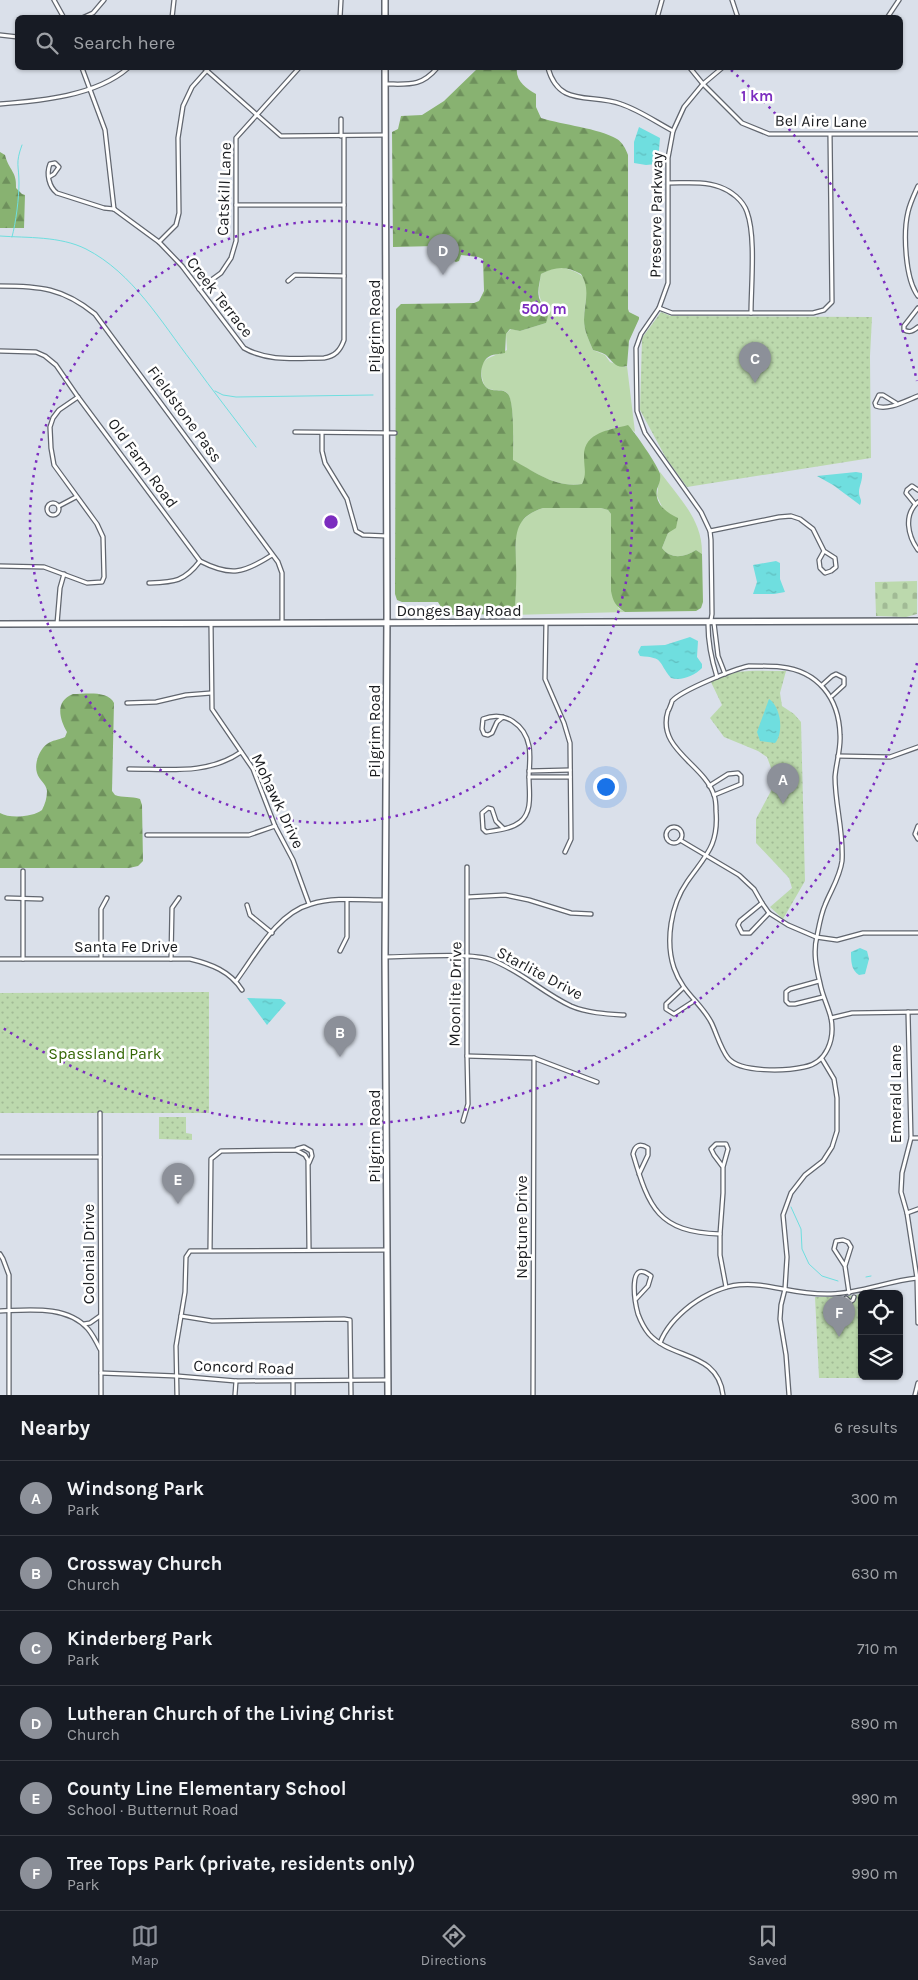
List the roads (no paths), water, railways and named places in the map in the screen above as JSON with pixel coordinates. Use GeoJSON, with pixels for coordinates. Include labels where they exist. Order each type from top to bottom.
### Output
{"type":"FeatureCollection","features":[{"type":"Feature","properties":{"kind":"street"},"geometry":{"type":"LineString","coordinates":[[54,0],[62,15]]}},
{"type":"Feature","properties":{"kind":"street"},"geometry":{"type":"LineString","coordinates":[[89,15],[93,13],[104,0]]}},
{"type":"Feature","properties":{"kind":"street"},"geometry":{"type":"LineString","coordinates":[[172,15],[174,0]]}},
{"type":"Feature","properties":{"kind":"street"},"geometry":{"type":"LineString","coordinates":[[340,15],[341,0]]}},
{"type":"Feature","properties":{"kind":"street"},"geometry":{"type":"LineString","coordinates":[[385,0],[385,15]]}},
{"type":"Feature","properties":{"kind":"street"},"geometry":{"type":"LineString","coordinates":[[658,15],[662,0]]}},
{"type":"Feature","properties":{"kind":"street"},"geometry":{"type":"LineString","coordinates":[[732,0],[737,15]]}},
{"type":"Feature","properties":{"kind":"street"},"geometry":{"type":"LineString","coordinates":[[890,15],[899,0]]}},
{"type":"Feature","properties":{"kind":"street"},"geometry":{"type":"LineString","coordinates":[[0,35],[15,37]]}},
{"type":"Feature","properties":{"kind":"street"},"geometry":{"type":"LineString","coordinates":[[49,177],[52,189],[57,194],[104,208],[114,209],[105,130],[83,70]]}},
{"type":"Feature","properties":{"kind":"street"},"geometry":{"type":"LineString","coordinates":[[0,104],[39,101],[90,88],[109,80],[125,70]]}},
{"type":"Feature","properties":{"kind":"street"},"geometry":{"type":"LineString","coordinates":[[159,242],[176,225],[179,213],[178,138],[182,106],[192,87],[205,70]]}},
{"type":"Feature","properties":{"kind":"street"},"geometry":{"type":"LineString","coordinates":[[209,70],[281,136],[385,135]]}},
{"type":"Feature","properties":{"kind":"street","name":"Catskill Lane"},"geometry":{"type":"LineString","coordinates":[[199,289],[221,273],[231,258],[236,241],[236,138],[297,70]]}},
{"type":"Feature","properties":{"kind":"street","name":"Pilgrim Road"},"geometry":{"type":"LineString","coordinates":[[385,70],[387,433],[385,956],[388,1395]]}},
{"type":"Feature","properties":{"kind":"street"},"geometry":{"type":"LineString","coordinates":[[385,84],[415,84],[422,82],[435,70]]}},
{"type":"Feature","properties":{"kind":"street"},"geometry":{"type":"LineString","coordinates":[[548,70],[550,78],[561,90],[574,98],[608,100],[622,104],[673,131]]}},
{"type":"Feature","properties":{"kind":"street","name":"Bel Aire Lane"},"geometry":{"type":"LineString","coordinates":[[692,70],[742,123],[756,130],[779,135],[918,134]]}},
{"type":"Feature","properties":{"kind":"street","name":"Preserve Parkway"},"geometry":{"type":"LineString","coordinates":[[711,620],[710,531],[701,512],[644,433],[636,411],[636,348],[641,334],[659,308],[668,283],[668,158],[673,131],[679,115],[703,84],[720,70]]}},
{"type":"Feature","properties":{"kind":"street"},"geometry":{"type":"LineString","coordinates":[[288,282],[295,275],[344,276],[341,119]]}},
{"type":"Feature","properties":{"kind":"street"},"geometry":{"type":"LineString","coordinates":[[659,308],[672,313],[813,313],[824,310],[832,302],[830,134]]}},
{"type":"Feature","properties":{"kind":"street"},"geometry":{"type":"LineString","coordinates":[[669,183],[704,183],[719,186],[734,194],[747,210],[751,228],[751,313]]}},
{"type":"Feature","properties":{"kind":"street"},"geometry":{"type":"LineString","coordinates":[[918,186],[907,214],[906,242],[907,272],[918,296]]}},
{"type":"Feature","properties":{"kind":"street"},"geometry":{"type":"LineString","coordinates":[[236,205],[344,205]]}},
{"type":"Feature","properties":{"kind":"street","name":"Creek Terrace"},"geometry":{"type":"LineString","coordinates":[[114,209],[159,242],[182,266],[238,342],[256,355],[324,358],[332,356],[339,351],[344,340],[344,276]]}},
{"type":"Feature","properties":{"kind":"street","name":"Fieldstone Pass"},"geometry":{"type":"LineString","coordinates":[[0,286],[49,288],[82,303],[95,314],[278,562],[282,573],[282,623]]}},
{"type":"Feature","properties":{"kind":"street"},"geometry":{"type":"LineString","coordinates":[[918,308],[904,326],[904,330],[908,332],[913,331],[918,327]]}},
{"type":"Feature","properties":{"kind":"street","name":"Old Farm Road"},"geometry":{"type":"LineString","coordinates":[[0,350],[25,350],[45,356],[56,365],[200,561]]}},
{"type":"Feature","properties":{"kind":"street"},"geometry":{"type":"LineString","coordinates":[[896,404],[883,396],[879,396],[874,403],[880,408],[896,404],[918,396]]}},
{"type":"Feature","properties":{"kind":"street"},"geometry":{"type":"LineString","coordinates":[[0,566],[44,567],[87,583],[102,582],[104,577],[103,537],[97,524],[54,465],[50,448],[50,427],[53,418],[59,410],[78,397]]}},
{"type":"Feature","properties":{"kind":"street"},"geometry":{"type":"LineString","coordinates":[[295,432],[395,433]]}},
{"type":"Feature","properties":{"kind":"street"},"geometry":{"type":"LineString","coordinates":[[322,433],[322,451],[325,463],[347,499],[356,531],[363,535],[387,536]]}},
{"type":"Feature","properties":{"kind":"street"},"geometry":{"type":"LineString","coordinates":[[918,490],[912,486],[906,490],[906,493],[916,503],[909,519],[910,538],[918,550]]}},
{"type":"Feature","properties":{"kind":"street"},"geometry":{"type":"LineString","coordinates":[[59,506],[76,497]]}},
{"type":"Feature","properties":{"kind":"street"},"geometry":{"type":"LineString","coordinates":[[52,503],[59,506],[58,514],[51,515],[48,512],[49,505],[52,503]]}},
{"type":"Feature","properties":{"kind":"street"},"geometry":{"type":"LineString","coordinates":[[710,531],[791,516],[800,519],[813,529],[824,551],[835,558],[836,567],[825,573],[820,568],[819,560],[824,551]]}},
{"type":"Feature","properties":{"kind":"street"},"geometry":{"type":"LineString","coordinates":[[148,583],[171,582],[184,578],[200,561],[218,570],[244,570],[257,565],[272,555]]}},
{"type":"Feature","properties":{"kind":"street"},"geometry":{"type":"LineString","coordinates":[[57,624],[60,588],[64,574]]}},
{"type":"Feature","properties":{"kind":"street"},"geometry":{"type":"LineString","coordinates":[[717,677],[709,654],[708,624],[711,620],[715,624],[718,656],[725,674]]}},
{"type":"Feature","properties":{"kind":"street","name":"Donges Bay Road"},"geometry":{"type":"LineString","coordinates":[[0,624],[711,620],[918,621]]}},
{"type":"Feature","properties":{"kind":"street"},"geometry":{"type":"LineString","coordinates":[[546,622],[545,679],[564,723],[570,743],[570,839],[565,852]]}},
{"type":"Feature","properties":{"kind":"street","name":"Mohawk Drive"},"geometry":{"type":"LineString","coordinates":[[211,624],[212,709],[253,769],[275,826],[293,860],[310,904]]}},
{"type":"Feature","properties":{"kind":"street"},"geometry":{"type":"LineString","coordinates":[[749,666],[782,667],[804,673],[822,685],[832,696],[838,717],[840,736],[835,772],[835,800],[842,838],[842,863],[835,885],[824,906],[814,953],[823,997],[831,1018],[832,1040],[822,1059],[806,1067],[755,1069],[738,1066],[727,1057],[709,1017],[683,988],[674,966],[669,943],[671,922],[685,884],[707,856],[715,837],[716,813],[714,795],[709,786],[673,745],[667,729],[667,714],[672,702],[684,693],[717,677],[738,668],[749,666]]}},
{"type":"Feature","properties":{"kind":"street"},"geometry":{"type":"LineString","coordinates":[[822,685],[836,674],[844,678],[844,685],[832,696]]}},
{"type":"Feature","properties":{"kind":"street"},"geometry":{"type":"LineString","coordinates":[[127,703],[156,702],[186,695],[211,693]]}},
{"type":"Feature","properties":{"kind":"street"},"geometry":{"type":"LineString","coordinates":[[503,717],[496,722],[492,733],[484,734],[482,729],[483,719],[503,717],[520,725],[529,746],[529,807],[521,821],[503,828],[486,832],[483,829],[482,812],[488,808],[492,809],[496,821],[503,828]]}},
{"type":"Feature","properties":{"kind":"street"},"geometry":{"type":"LineString","coordinates":[[838,756],[890,757],[918,747]]}},
{"type":"Feature","properties":{"kind":"street"},"geometry":{"type":"LineString","coordinates":[[129,769],[204,768],[229,760],[241,752]]}},
{"type":"Feature","properties":{"kind":"street"},"geometry":{"type":"LineString","coordinates":[[529,771],[570,770]]}},
{"type":"Feature","properties":{"kind":"street"},"geometry":{"type":"LineString","coordinates":[[709,786],[733,772],[741,776],[741,784],[714,795]]}},
{"type":"Feature","properties":{"kind":"street"},"geometry":{"type":"LineString","coordinates":[[529,777],[570,777]]}},
{"type":"Feature","properties":{"kind":"street"},"geometry":{"type":"LineString","coordinates":[[147,835],[249,835],[275,826]]}},
{"type":"Feature","properties":{"kind":"street"},"geometry":{"type":"LineString","coordinates":[[918,826],[915,831],[918,839]]}},
{"type":"Feature","properties":{"kind":"street"},"geometry":{"type":"LineString","coordinates":[[674,827],[678,828],[681,832],[680,840],[673,843],[668,841],[666,836],[667,830],[674,827]]}},
{"type":"Feature","properties":{"kind":"street"},"geometry":{"type":"LineString","coordinates":[[680,840],[739,875],[754,889],[769,913],[788,925],[816,937],[838,940],[863,933],[918,933]]}},
{"type":"Feature","properties":{"kind":"street","name":"Moonlite Drive"},"geometry":{"type":"LineString","coordinates":[[462,1121],[468,1104],[467,867]]}},
{"type":"Feature","properties":{"kind":"street"},"geometry":{"type":"LineString","coordinates":[[23,871],[23,959]]}},
{"type":"Feature","properties":{"kind":"street"},"geometry":{"type":"LineString","coordinates":[[468,897],[505,895],[529,900],[570,913],[591,914]]}},
{"type":"Feature","properties":{"kind":"street"},"geometry":{"type":"LineString","coordinates":[[7,898],[41,899]]}},
{"type":"Feature","properties":{"kind":"street"},"geometry":{"type":"LineString","coordinates":[[101,958],[101,909],[107,898]]}},
{"type":"Feature","properties":{"kind":"street"},"geometry":{"type":"LineString","coordinates":[[171,959],[172,908],[179,898]]}},
{"type":"Feature","properties":{"kind":"street"},"geometry":{"type":"LineString","coordinates":[[340,952],[347,937],[347,900]]}},
{"type":"Feature","properties":{"kind":"street"},"geometry":{"type":"LineString","coordinates":[[236,981],[272,933],[290,914],[310,904],[326,901],[386,900]]}},
{"type":"Feature","properties":{"kind":"street"},"geometry":{"type":"LineString","coordinates":[[762,903],[740,922],[739,929],[742,933],[750,933],[769,913]]}},
{"type":"Feature","properties":{"kind":"street"},"geometry":{"type":"LineString","coordinates":[[247,905],[252,917],[272,933]]}},
{"type":"Feature","properties":{"kind":"street","name":"Starlite Drive"},"geometry":{"type":"LineString","coordinates":[[385,956],[468,956],[490,959],[514,970],[572,1006],[601,1013],[624,1015]]}},
{"type":"Feature","properties":{"kind":"street","name":"Santa Fe Drive"},"geometry":{"type":"LineString","coordinates":[[0,959],[190,959],[220,969],[236,981],[242,990]]}},
{"type":"Feature","properties":{"kind":"street"},"geometry":{"type":"LineString","coordinates":[[819,981],[790,989],[786,992],[786,1001],[789,1004],[795,1004],[823,997]]}},
{"type":"Feature","properties":{"kind":"street"},"geometry":{"type":"LineString","coordinates":[[683,988],[668,1001],[666,1009],[674,1014],[694,1001]]}},
{"type":"Feature","properties":{"kind":"street","name":"Emerald Lane"},"geometry":{"type":"LineString","coordinates":[[908,1012],[911,1138],[902,1173],[901,1192],[907,1213],[918,1278],[918,1324]]}},
{"type":"Feature","properties":{"kind":"street"},"geometry":{"type":"LineString","coordinates":[[831,1018],[852,1013],[918,1012]]}},
{"type":"Feature","properties":{"kind":"street"},"geometry":{"type":"LineString","coordinates":[[467,1056],[534,1058],[597,1082]]}},
{"type":"Feature","properties":{"kind":"street","name":"Neptune Drive"},"geometry":{"type":"LineString","coordinates":[[533,1395],[534,1058]]}},
{"type":"Feature","properties":{"kind":"street"},"geometry":{"type":"LineString","coordinates":[[789,1395],[786,1355],[780,1319],[785,1289],[787,1257],[783,1215],[791,1193],[805,1175],[823,1161],[832,1147],[837,1131],[837,1098],[834,1079],[822,1059]]}},
{"type":"Feature","properties":{"kind":"street","name":"Colonial Drive"},"geometry":{"type":"LineString","coordinates":[[100,1113],[101,1395]]}},
{"type":"Feature","properties":{"kind":"street"},"geometry":{"type":"LineString","coordinates":[[911,1138],[918,1138]]}},
{"type":"Feature","properties":{"kind":"street"},"geometry":{"type":"LineString","coordinates":[[723,1167],[711,1149],[716,1144],[726,1144],[728,1149],[723,1167],[720,1234],[720,1255],[726,1287]]}},
{"type":"Feature","properties":{"kind":"street"},"geometry":{"type":"LineString","coordinates":[[640,1174],[648,1155],[648,1148],[644,1145],[638,1145],[634,1148],[633,1154],[644,1192],[661,1217],[677,1227],[692,1232],[720,1234]]}},
{"type":"Feature","properties":{"kind":"street"},"geometry":{"type":"LineString","coordinates":[[210,1250],[209,1166],[211,1159],[221,1151],[296,1150],[304,1147],[311,1151],[312,1158],[309,1165]]}},
{"type":"Feature","properties":{"kind":"street"},"geometry":{"type":"LineString","coordinates":[[296,1150],[305,1155],[309,1165],[309,1249]]}},
{"type":"Feature","properties":{"kind":"street"},"geometry":{"type":"LineString","coordinates":[[0,1157],[100,1157]]}},
{"type":"Feature","properties":{"kind":"street"},"geometry":{"type":"LineString","coordinates":[[907,1213],[918,1209]]}},
{"type":"Feature","properties":{"kind":"street"},"geometry":{"type":"LineString","coordinates":[[845,1266],[851,1248],[848,1242],[843,1240],[836,1241],[834,1249],[845,1266],[849,1293]]}},
{"type":"Feature","properties":{"kind":"street"},"geometry":{"type":"LineString","coordinates":[[178,1395],[176,1346],[185,1292],[187,1253],[190,1251],[210,1250],[387,1250]]}},
{"type":"Feature","properties":{"kind":"street"},"geometry":{"type":"LineString","coordinates":[[0,1254],[9,1275],[10,1395]]}},
{"type":"Feature","properties":{"kind":"street"},"geometry":{"type":"LineString","coordinates":[[636,1299],[650,1281],[651,1276],[642,1271],[634,1277],[636,1299],[638,1313],[642,1325],[650,1336],[660,1343],[705,1364],[716,1374],[723,1395]]}},
{"type":"Feature","properties":{"kind":"street"},"geometry":{"type":"LineString","coordinates":[[660,1343],[664,1333],[682,1312],[710,1293],[726,1287],[754,1284],[829,1294],[849,1293],[918,1278]]}},
{"type":"Feature","properties":{"kind":"street"},"geometry":{"type":"LineString","coordinates":[[846,1298],[850,1302],[854,1297]]}},
{"type":"Feature","properties":{"kind":"street"},"geometry":{"type":"LineString","coordinates":[[0,1310],[51,1311],[67,1315],[83,1324],[90,1331],[101,1350]]}},
{"type":"Feature","properties":{"kind":"street"},"geometry":{"type":"LineString","coordinates":[[83,1324],[96,1319],[100,1315]]}},
{"type":"Feature","properties":{"kind":"street"},"geometry":{"type":"LineString","coordinates":[[181,1316],[212,1320],[350,1320],[352,1324],[351,1395]]}},
{"type":"Feature","properties":{"kind":"street","name":"Concord Road"},"geometry":{"type":"LineString","coordinates":[[100,1373],[178,1376],[236,1381],[388,1380]]}},
{"type":"Feature","properties":{"kind":"street"},"geometry":{"type":"LineString","coordinates":[[236,1381],[236,1395]]}},
{"type":"Feature","properties":{"kind":"street"},"geometry":{"type":"LineString","coordinates":[[293,1381],[293,1395]]}},
{"type":"Feature","properties":{"kind":"street"},"geometry":{"type":"LineString","coordinates":[[915,1395],[918,1383]]}},
{"type":"Feature","properties":{"kind":"water"},"geometry":{"type":"Polygon","coordinates":[[[639,127],[660,138],[658,161],[656,164],[634,163],[634,142],[639,127]]]}},
{"type":"Feature","properties":{"kind":"water"},"geometry":{"type":"Polygon","coordinates":[[[862,473],[859,492],[860,505],[817,476],[862,473]]]}},
{"type":"Feature","properties":{"kind":"water"},"geometry":{"type":"Polygon","coordinates":[[[776,561],[780,563],[780,579],[785,592],[753,594],[757,582],[753,565],[776,561]]]}},
{"type":"Feature","properties":{"kind":"water"},"geometry":{"type":"Polygon","coordinates":[[[690,637],[698,641],[697,657],[702,664],[702,668],[688,677],[671,678],[660,661],[640,656],[638,652],[641,646],[665,645],[690,637]]]}},
{"type":"Feature","properties":{"kind":"water"},"geometry":{"type":"Polygon","coordinates":[[[769,699],[776,708],[780,720],[780,733],[775,743],[760,741],[757,732],[769,699]]]}},
{"type":"Feature","properties":{"kind":"water"},"geometry":{"type":"Polygon","coordinates":[[[860,948],[867,951],[869,959],[865,974],[859,975],[853,968],[851,952],[860,948]]]}},
{"type":"Feature","properties":{"kind":"water"},"geometry":{"type":"Polygon","coordinates":[[[247,998],[281,999],[286,1003],[267,1025],[247,998]]]}},
{"type":"Feature","properties":{"kind":"waterway"},"geometry":{"type":"LineString","coordinates":[[12,237],[18,196],[18,161],[22,145]]}},
{"type":"Feature","properties":{"kind":"waterway"},"geometry":{"type":"LineString","coordinates":[[0,236],[44,238],[66,242],[86,249],[118,271],[157,315],[256,447]]}},
{"type":"Feature","properties":{"kind":"waterway"},"geometry":{"type":"LineString","coordinates":[[215,391],[223,395],[236,397],[373,395]]}},
{"type":"Feature","properties":{"kind":"waterway"},"geometry":{"type":"LineString","coordinates":[[791,1207],[801,1229],[802,1249],[809,1264],[822,1276],[838,1281]]}},
{"type":"Feature","properties":{"kind":"waterway"},"geometry":{"type":"LineString","coordinates":[[866,1277],[871,1276]]}},
{"type":"Feature","properties":{"kind":"place","name":"Lutheran Church of the Living Christ"},"geometry":{"type":"Point","coordinates":[443,275]}},
{"type":"Feature","properties":{"kind":"place","name":"Kinderberg Park"},"geometry":{"type":"Point","coordinates":[755,383]}},
{"type":"Feature","properties":{"kind":"place","name":"Windsong Park"},"geometry":{"type":"Point","coordinates":[783,804]}},
{"type":"Feature","properties":{"kind":"place","name":"Crossway Church"},"geometry":{"type":"Point","coordinates":[340,1057]}},
{"type":"Feature","properties":{"kind":"place","name":"County Line Elementary School"},"geometry":{"type":"Point","coordinates":[178,1204]}},
{"type":"Feature","properties":{"kind":"place","name":"Tree Tops Park (private, residents only)"},"geometry":{"type":"Point","coordinates":[839,1337]}},
{"type":"Feature","properties":{"kind":"park label","name":"Spassland Park"},"geometry":{"type":"Point","coordinates":[105,1053]}}]}
